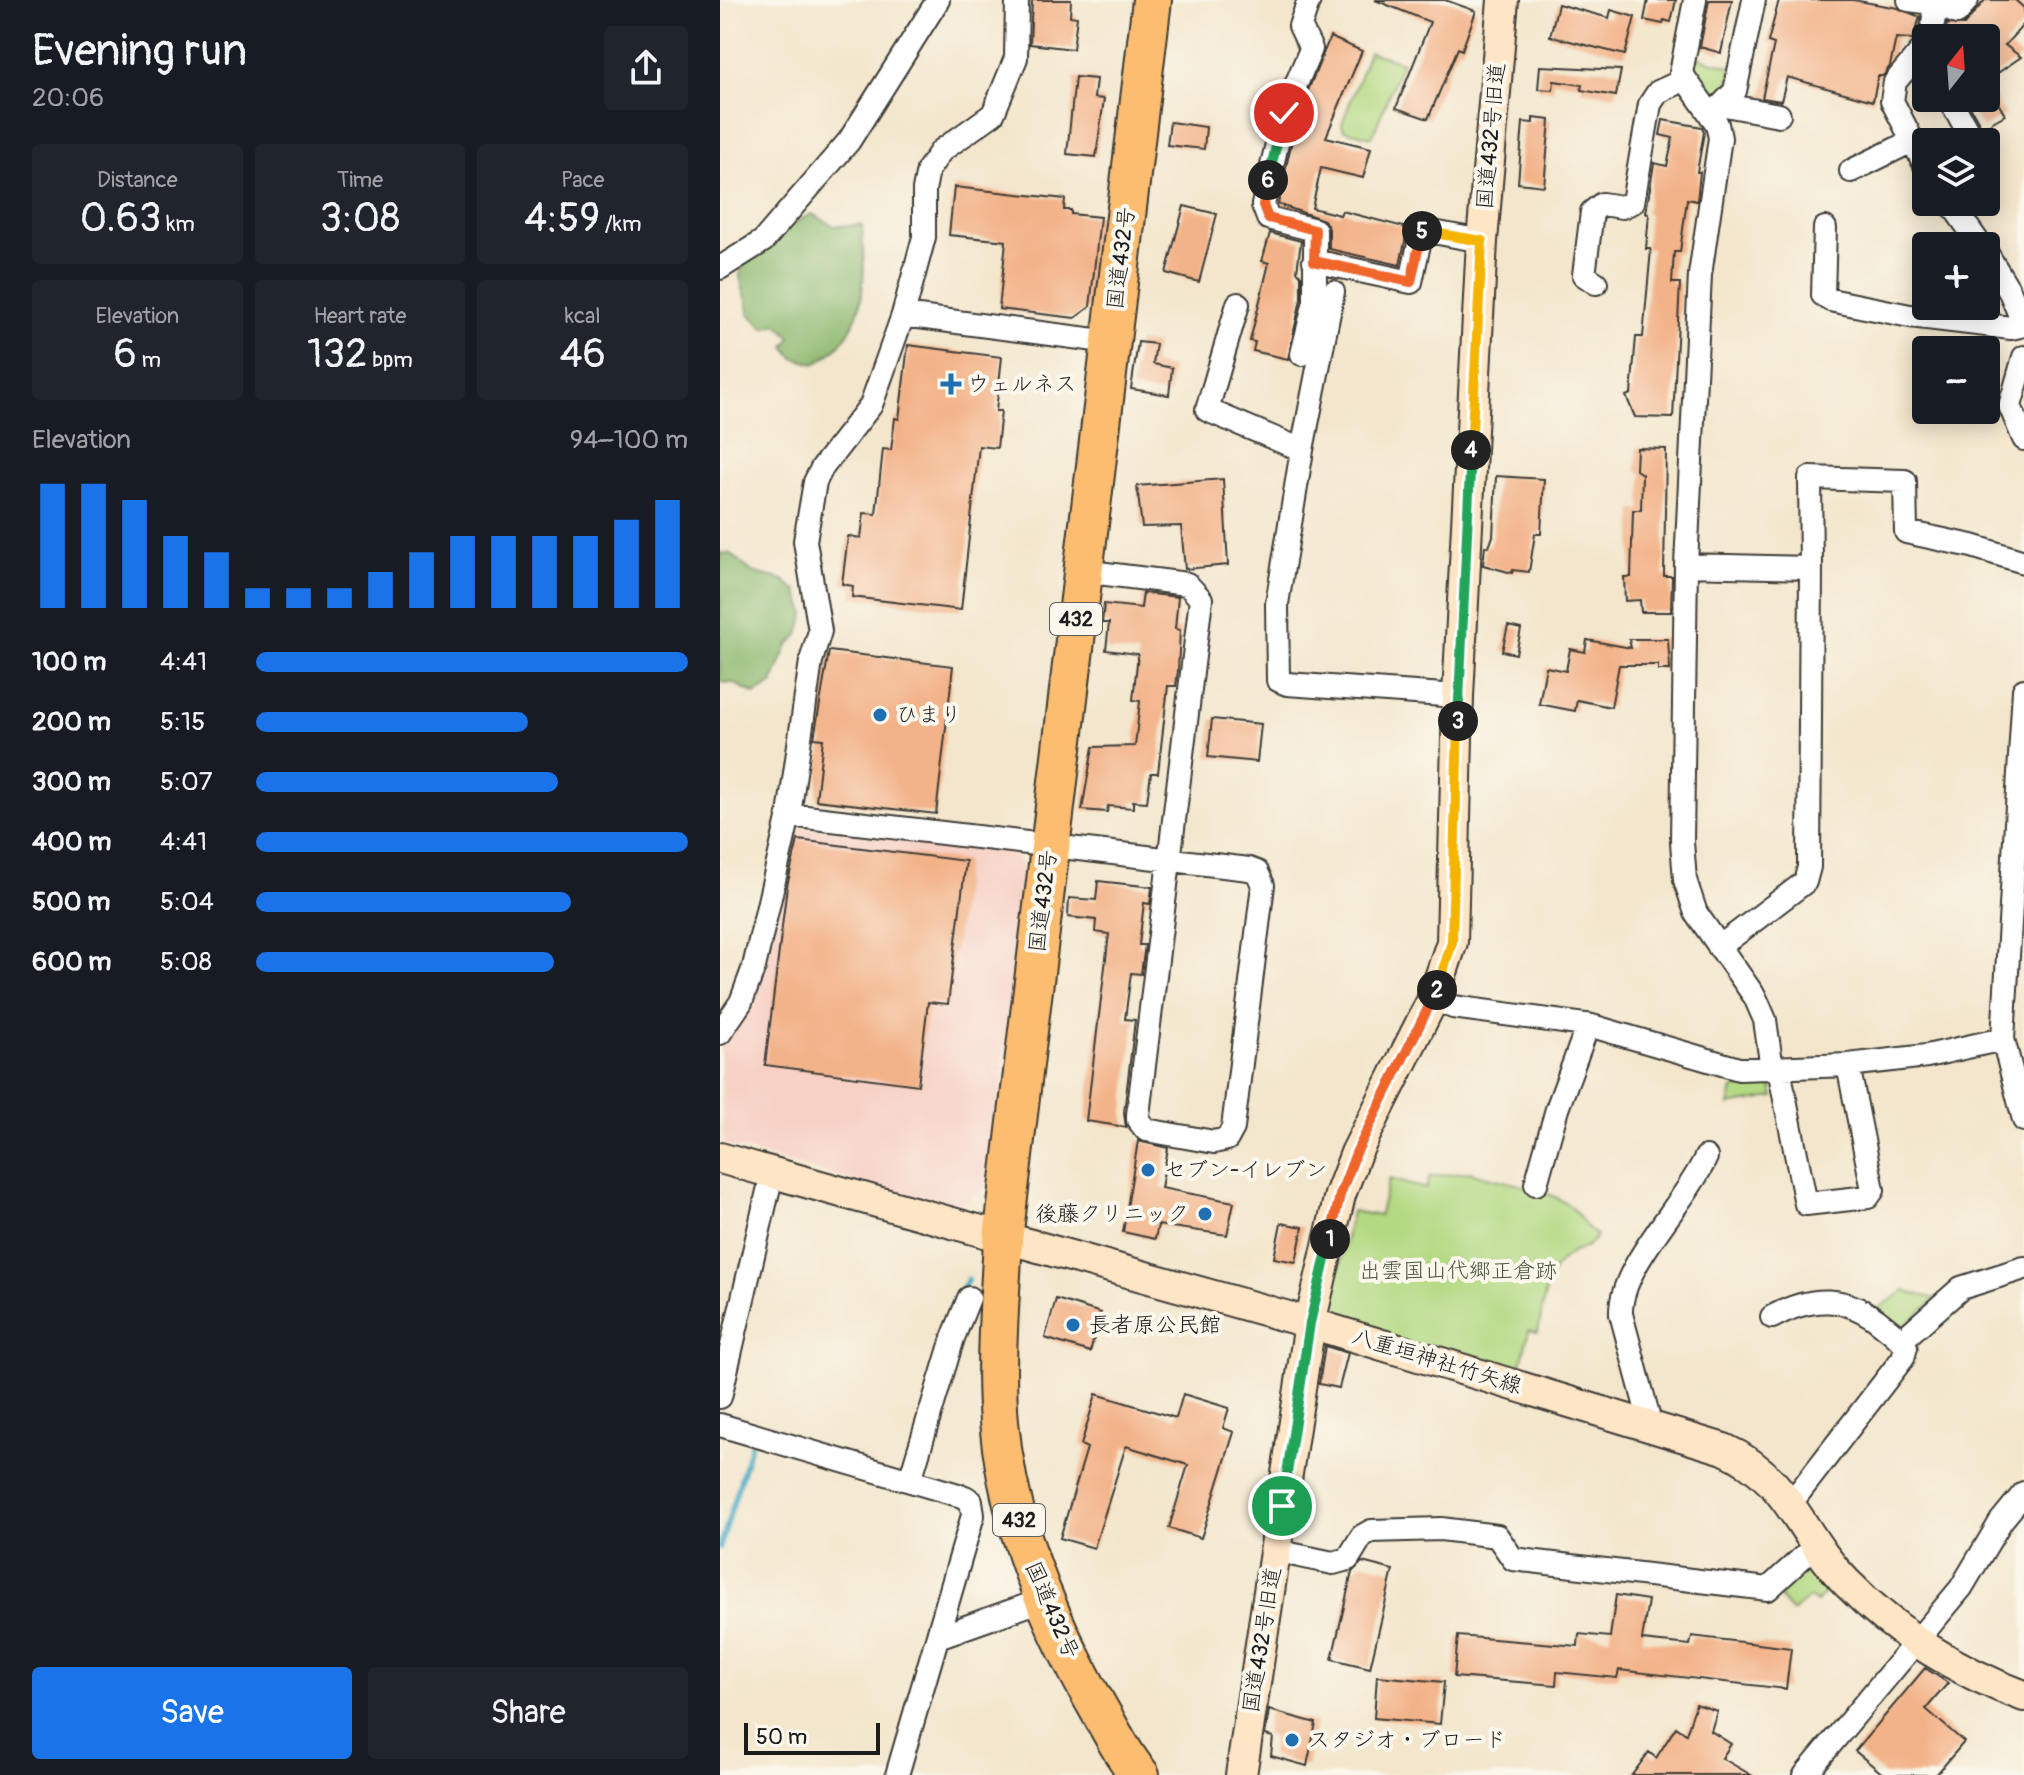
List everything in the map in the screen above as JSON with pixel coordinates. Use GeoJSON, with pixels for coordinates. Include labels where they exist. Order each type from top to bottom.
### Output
{"type":"FeatureCollection","features":[{"type":"Feature","properties":{"kind":"highway","name":"国道432号"},"geometry":{"type":"LineString","coordinates":[[1140,1775],[1081,1679],[1045,1599],[1013,1496],[1000,1424],[997,1341],[1003,1239],[1152,0]]}},
{"type":"Feature","properties":{"kind":"street"},"geometry":{"type":"LineString","coordinates":[[720,268],[763,241],[849,141],[938,0]]}},
{"type":"Feature","properties":{"kind":"street"},"geometry":{"type":"LineString","coordinates":[[720,1033],[741,1002],[754,967],[789,815],[811,661],[820,631],[805,541],[815,482],[822,468],[871,405],[903,315],[924,237],[928,170],[941,151],[993,114],[1018,48],[1017,0]]}},
{"type":"Feature","properties":{"kind":"street"},"geometry":{"type":"LineString","coordinates":[[1302,354],[1315,301],[1315,230],[1268,218],[1263,205],[1284,113],[1311,49],[1300,26],[1309,0]]}},
{"type":"Feature","properties":{"kind":"street","name":"国道432号旧道"},"geometry":{"type":"LineString","coordinates":[[1241,1775],[1310,1323],[1340,1195],[1356,1153],[1433,999],[1452,942],[1458,696],[1482,241],[1503,0]]}},
{"type":"Feature","properties":{"kind":"street"},"geometry":{"type":"LineString","coordinates":[[1695,0],[1681,59],[1684,80],[1718,110],[1779,115]]}},
{"type":"Feature","properties":{"kind":"street"},"geometry":{"type":"LineString","coordinates":[[1754,0],[1735,91],[1718,110],[1720,138],[1700,275],[1686,565],[1683,863],[1696,913],[1760,1009],[1806,1204],[1868,1197],[1873,1190],[1848,1065]]}},
{"type":"Feature","properties":{"kind":"street"},"geometry":{"type":"LineString","coordinates":[[1909,0],[1932,2],[1957,13],[1967,0]]}},
{"type":"Feature","properties":{"kind":"street"},"geometry":{"type":"LineString","coordinates":[[1929,24],[1932,2]]}},
{"type":"Feature","properties":{"kind":"street"},"geometry":{"type":"LineString","coordinates":[[1912,62],[1898,76],[1892,93],[1894,107],[1912,145]]}},
{"type":"Feature","properties":{"kind":"street"},"geometry":{"type":"LineString","coordinates":[[1596,283],[1584,275],[1592,212],[1602,204],[1622,207],[1633,202],[1650,104],[1658,92],[1684,80]]}},
{"type":"Feature","properties":{"kind":"street"},"geometry":{"type":"LineString","coordinates":[[1851,171],[1910,142]]}},
{"type":"Feature","properties":{"kind":"street"},"geometry":{"type":"LineString","coordinates":[[1825,228],[1823,295],[1830,300],[1910,316],[2011,328],[2024,325],[2000,275]]}},
{"type":"Feature","properties":{"kind":"street"},"geometry":{"type":"LineString","coordinates":[[1314,261],[1411,282],[1422,230],[1482,241]]}},
{"type":"Feature","properties":{"kind":"street"},"geometry":{"type":"LineString","coordinates":[[1333,292],[1302,450],[1277,604],[1278,680],[1287,684],[1458,696]]}},
{"type":"Feature","properties":{"kind":"street"},"geometry":{"type":"LineString","coordinates":[[1238,304],[1207,410],[1302,450]]}},
{"type":"Feature","properties":{"kind":"street"},"geometry":{"type":"LineString","coordinates":[[903,315],[1111,342]]}},
{"type":"Feature","properties":{"kind":"street"},"geometry":{"type":"LineString","coordinates":[[2024,357],[2010,406],[2024,439]]}},
{"type":"Feature","properties":{"kind":"street"},"geometry":{"type":"LineString","coordinates":[[1719,947],[1805,882],[1809,867],[1810,478],[1905,481],[1906,532],[1972,546],[2024,562]]}},
{"type":"Feature","properties":{"kind":"street"},"geometry":{"type":"LineString","coordinates":[[1686,565],[1811,568]]}},
{"type":"Feature","properties":{"kind":"street"},"geometry":{"type":"LineString","coordinates":[[789,815],[1049,846],[1169,860],[1249,869],[1257,872],[1263,885],[1232,1134],[1221,1141],[1146,1130],[1138,1120],[1169,860],[1201,599],[1187,584],[1082,571]]}},
{"type":"Feature","properties":{"kind":"street"},"geometry":{"type":"LineString","coordinates":[[2024,690],[2016,982],[2003,1039],[2024,1120]]}},
{"type":"Feature","properties":{"kind":"street"},"geometry":{"type":"LineString","coordinates":[[1433,999],[1453,1007],[1588,1025],[1739,1069],[1848,1065],[1927,1056],[2003,1039]]}},
{"type":"Feature","properties":{"kind":"street"},"geometry":{"type":"LineString","coordinates":[[1536,1184],[1557,1109],[1588,1025]]}},
{"type":"Feature","properties":{"kind":"street"},"geometry":{"type":"LineString","coordinates":[[1651,1426],[1621,1314],[1620,1296],[1641,1259],[1690,1190],[1706,1157]]}},
{"type":"Feature","properties":{"kind":"street","name":"八重垣神社竹矢線"},"geometry":{"type":"LineString","coordinates":[[720,1158],[1310,1323],[1651,1426],[1747,1460],[1764,1472],[1791,1503],[1816,1545],[1845,1581],[1917,1644],[2024,1696]]}},
{"type":"Feature","properties":{"kind":"street"},"geometry":{"type":"LineString","coordinates":[[720,1397],[772,1174]]}},
{"type":"Feature","properties":{"kind":"street"},"geometry":{"type":"LineString","coordinates":[[1902,1340],[1961,1288],[2024,1268]]}},
{"type":"Feature","properties":{"kind":"street"},"geometry":{"type":"LineString","coordinates":[[910,1480],[953,1338],[969,1298]]}},
{"type":"Feature","properties":{"kind":"street"},"geometry":{"type":"LineString","coordinates":[[1772,1317],[1809,1302],[1842,1302],[1869,1313],[1902,1340],[1906,1347],[1903,1358],[1791,1503]]}},
{"type":"Feature","properties":{"kind":"street"},"geometry":{"type":"LineString","coordinates":[[720,1425],[965,1497],[973,1507],[897,1775]]}},
{"type":"Feature","properties":{"kind":"street"},"geometry":{"type":"LineString","coordinates":[[1805,1775],[1961,1588],[2001,1521],[2024,1493]]}},
{"type":"Feature","properties":{"kind":"street"},"geometry":{"type":"LineString","coordinates":[[1276,1551],[1333,1563],[1348,1559],[1362,1536],[1371,1531],[1441,1529],[1497,1536],[1513,1559],[1768,1589],[1816,1545]]}},
{"type":"Feature","properties":{"kind":"street"},"geometry":{"type":"LineString","coordinates":[[938,1637],[1045,1599]]}},
{"type":"Feature","properties":{"kind":"shaded area"},"geometry":{"type":"Polygon","coordinates":[[[793,827],[967,845],[1012,854],[1023,868],[1026,877],[989,1184],[954,1209],[725,1144],[720,1051],[793,827]]]}},
{"type":"Feature","properties":{"kind":"green space"},"geometry":{"type":"Polygon","coordinates":[[[1369,52],[1402,62],[1372,137],[1344,130],[1342,124],[1369,52]]]}},
{"type":"Feature","properties":{"kind":"green space"},"geometry":{"type":"Polygon","coordinates":[[[1691,56],[1733,67],[1726,92],[1715,99],[1706,97],[1691,75],[1691,56]]]}},
{"type":"Feature","properties":{"kind":"green space"},"geometry":{"type":"Polygon","coordinates":[[[812,214],[834,226],[862,225],[864,265],[855,320],[846,337],[815,364],[794,358],[785,347],[791,337],[778,324],[764,328],[749,313],[740,276],[742,268],[758,250],[812,214]]]}},
{"type":"Feature","properties":{"kind":"green space"},"geometry":{"type":"Polygon","coordinates":[[[720,553],[731,554],[752,572],[783,580],[797,591],[805,613],[799,635],[788,645],[772,684],[755,694],[733,683],[720,682],[720,553]]]}},
{"type":"Feature","properties":{"kind":"green space"},"geometry":{"type":"Polygon","coordinates":[[[1765,1079],[1772,1086],[1774,1097],[1729,1105],[1733,1089],[1742,1082],[1765,1079]]]}},
{"type":"Feature","properties":{"kind":"green space","name":"出雲国山代郷正倉跡"},"geometry":{"type":"Polygon","coordinates":[[[1470,1172],[1549,1194],[1572,1208],[1597,1235],[1589,1244],[1562,1260],[1551,1275],[1538,1332],[1529,1330],[1518,1377],[1328,1320],[1352,1211],[1379,1216],[1389,1179],[1426,1189],[1429,1177],[1470,1172]]]}},
{"type":"Feature","properties":{"kind":"green space"},"geometry":{"type":"Polygon","coordinates":[[[1904,1291],[1936,1299],[1905,1326],[1895,1325],[1879,1314],[1879,1308],[1904,1291]]]}},
{"type":"Feature","properties":{"kind":"green space"},"geometry":{"type":"Polygon","coordinates":[[[1805,1567],[1826,1592],[1817,1602],[1808,1598],[1792,1612],[1780,1598],[1784,1585],[1805,1567]]]}},
{"type":"Feature","properties":{"kind":"building"},"geometry":{"type":"Polygon","coordinates":[[[1032,0],[1071,0],[1070,16],[1077,17],[1073,49],[1030,44],[1032,0]]]}},
{"type":"Feature","properties":{"kind":"building"},"geometry":{"type":"Polygon","coordinates":[[[1375,0],[1445,0],[1476,11],[1462,50],[1458,48],[1428,119],[1396,108],[1430,22],[1375,0]]]}},
{"type":"Feature","properties":{"kind":"building"},"geometry":{"type":"Polygon","coordinates":[[[1648,0],[1676,0],[1671,22],[1664,20],[1663,24],[1644,20],[1648,0]]]}},
{"type":"Feature","properties":{"kind":"building"},"geometry":{"type":"Polygon","coordinates":[[[1709,0],[1732,0],[1721,53],[1700,47],[1709,0]]]}},
{"type":"Feature","properties":{"kind":"building"},"geometry":{"type":"Polygon","coordinates":[[[1779,0],[1853,0],[1898,8],[1920,17],[1918,24],[1912,24],[1912,39],[1896,38],[1890,66],[1883,76],[1878,76],[1873,101],[1787,77],[1781,101],[1762,98],[1774,44],[1768,42],[1779,0]]]}},
{"type":"Feature","properties":{"kind":"building"},"geometry":{"type":"Polygon","coordinates":[[[1985,0],[2015,0],[2024,8],[2024,24],[2005,45],[2021,57],[2000,71],[2000,24],[1965,24],[1985,0]]]}},
{"type":"Feature","properties":{"kind":"building"},"geometry":{"type":"Polygon","coordinates":[[[1558,4],[1609,18],[1611,10],[1635,17],[1625,55],[1550,36],[1558,4]]]}},
{"type":"Feature","properties":{"kind":"building"},"geometry":{"type":"Polygon","coordinates":[[[1330,37],[1362,51],[1326,137],[1371,148],[1363,178],[1321,168],[1312,208],[1340,215],[1342,211],[1404,227],[1407,232],[1400,265],[1329,249],[1329,229],[1324,220],[1278,204],[1297,117],[1330,37]]]}},
{"type":"Feature","properties":{"kind":"building"},"geometry":{"type":"Polygon","coordinates":[[[1540,66],[1621,70],[1616,96],[1581,90],[1582,85],[1554,81],[1553,90],[1538,89],[1540,66]]]}},
{"type":"Feature","properties":{"kind":"building"},"geometry":{"type":"Polygon","coordinates":[[[1075,77],[1096,79],[1094,98],[1104,99],[1096,157],[1067,154],[1075,77]]]}},
{"type":"Feature","properties":{"kind":"building"},"geometry":{"type":"Polygon","coordinates":[[[2000,106],[2005,115],[1982,128],[1973,112],[2000,112],[2000,106]]]}},
{"type":"Feature","properties":{"kind":"building"},"geometry":{"type":"Polygon","coordinates":[[[1533,118],[1550,120],[1544,186],[1518,183],[1523,122],[1533,123],[1533,118]]]}},
{"type":"Feature","properties":{"kind":"building"},"geometry":{"type":"Polygon","coordinates":[[[1663,120],[1702,127],[1704,132],[1697,172],[1700,172],[1697,201],[1687,199],[1680,252],[1674,252],[1672,283],[1680,283],[1673,418],[1635,417],[1626,396],[1631,394],[1636,337],[1643,337],[1651,249],[1646,249],[1649,214],[1646,213],[1654,163],[1667,166],[1673,138],[1660,135],[1663,120]]]}},
{"type":"Feature","properties":{"kind":"building"},"geometry":{"type":"Polygon","coordinates":[[[1170,122],[1206,127],[1204,149],[1167,145],[1170,122]]]}},
{"type":"Feature","properties":{"kind":"building"},"geometry":{"type":"Polygon","coordinates":[[[954,187],[1065,199],[1064,210],[1071,210],[1071,214],[1100,217],[1090,307],[1075,318],[999,309],[1006,241],[949,235],[954,187]]]}},
{"type":"Feature","properties":{"kind":"building"},"geometry":{"type":"Polygon","coordinates":[[[1184,206],[1217,214],[1199,282],[1166,273],[1184,206]]]}},
{"type":"Feature","properties":{"kind":"building"},"geometry":{"type":"Polygon","coordinates":[[[1270,233],[1301,241],[1297,271],[1301,276],[1301,299],[1288,359],[1253,351],[1255,342],[1250,341],[1269,263],[1262,261],[1270,233]]]}},
{"type":"Feature","properties":{"kind":"building"},"geometry":{"type":"Polygon","coordinates":[[[1138,342],[1156,344],[1153,364],[1172,368],[1169,395],[1131,389],[1138,342]]]}},
{"type":"Feature","properties":{"kind":"building"},"geometry":{"type":"Polygon","coordinates":[[[908,345],[1002,357],[996,411],[1001,411],[997,448],[979,446],[961,610],[852,597],[853,586],[842,584],[848,536],[861,538],[864,513],[876,514],[883,449],[891,450],[895,418],[899,419],[908,345]]]}},
{"type":"Feature","properties":{"kind":"building"},"geometry":{"type":"Polygon","coordinates":[[[1637,448],[1666,449],[1664,576],[1672,576],[1671,612],[1641,612],[1640,600],[1625,601],[1624,577],[1631,577],[1633,510],[1641,510],[1642,474],[1636,470],[1637,448]]]}},
{"type":"Feature","properties":{"kind":"building"},"geometry":{"type":"Polygon","coordinates":[[[1496,476],[1544,479],[1541,534],[1535,534],[1529,572],[1513,570],[1512,573],[1483,565],[1485,546],[1489,547],[1493,536],[1496,476]]]}},
{"type":"Feature","properties":{"kind":"building"},"geometry":{"type":"Polygon","coordinates":[[[1223,479],[1228,565],[1185,569],[1181,526],[1142,527],[1137,486],[1223,479]]]}},
{"type":"Feature","properties":{"kind":"building"},"geometry":{"type":"Polygon","coordinates":[[[1143,593],[1178,597],[1175,629],[1180,630],[1178,670],[1176,686],[1168,686],[1158,773],[1151,773],[1147,802],[1133,801],[1133,808],[1108,806],[1107,812],[1082,810],[1093,747],[1135,746],[1140,701],[1133,700],[1138,654],[1106,650],[1109,623],[1102,623],[1104,604],[1141,608],[1143,593]]]}},
{"type":"Feature","properties":{"kind":"building"},"geometry":{"type":"Polygon","coordinates":[[[1508,626],[1521,629],[1516,654],[1502,651],[1508,626]]]}},
{"type":"Feature","properties":{"kind":"building"},"geometry":{"type":"Polygon","coordinates":[[[1629,639],[1668,639],[1670,670],[1658,670],[1658,665],[1619,665],[1611,707],[1577,700],[1575,711],[1539,704],[1546,667],[1566,671],[1570,649],[1585,652],[1587,640],[1631,648],[1629,639]]]}},
{"type":"Feature","properties":{"kind":"building","name":"ひまり"},"geometry":{"type":"Polygon","coordinates":[[[829,651],[953,666],[936,814],[816,800],[823,739],[814,738],[829,651]]]}},
{"type":"Feature","properties":{"kind":"building"},"geometry":{"type":"Polygon","coordinates":[[[1212,719],[1261,724],[1257,762],[1208,757],[1212,719]]]}},
{"type":"Feature","properties":{"kind":"building"},"geometry":{"type":"Polygon","coordinates":[[[798,840],[966,861],[948,1004],[928,1002],[918,1085],[765,1065],[787,886],[798,840]]]}},
{"type":"Feature","properties":{"kind":"building"},"geometry":{"type":"Polygon","coordinates":[[[1098,881],[1152,887],[1150,904],[1144,903],[1139,945],[1145,945],[1141,974],[1131,973],[1125,1019],[1135,1020],[1124,1113],[1126,1127],[1086,1121],[1109,934],[1095,932],[1096,920],[1068,917],[1069,898],[1096,900],[1098,881]]]}},
{"type":"Feature","properties":{"kind":"building"},"geometry":{"type":"Polygon","coordinates":[[[1138,1141],[1168,1148],[1161,1188],[1234,1202],[1227,1235],[1158,1225],[1155,1239],[1123,1232],[1138,1141]]]}},
{"type":"Feature","properties":{"kind":"building"},"geometry":{"type":"Polygon","coordinates":[[[1281,1223],[1303,1227],[1296,1262],[1274,1258],[1281,1223]]]}},
{"type":"Feature","properties":{"kind":"building","name":"長者原公民館"},"geometry":{"type":"Polygon","coordinates":[[[1056,1299],[1101,1313],[1090,1352],[1045,1338],[1056,1299]]]}},
{"type":"Feature","properties":{"kind":"building"},"geometry":{"type":"Polygon","coordinates":[[[1325,1346],[1348,1353],[1339,1388],[1319,1384],[1325,1346]]]}},
{"type":"Feature","properties":{"kind":"building"},"geometry":{"type":"Polygon","coordinates":[[[1096,1394],[1176,1418],[1183,1394],[1229,1408],[1223,1428],[1234,1432],[1201,1538],[1169,1528],[1188,1465],[1126,1446],[1094,1548],[1060,1538],[1087,1448],[1081,1445],[1096,1394]]]}},
{"type":"Feature","properties":{"kind":"building"},"geometry":{"type":"Polygon","coordinates":[[[1362,1562],[1393,1570],[1370,1668],[1332,1659],[1352,1572],[1362,1562]]]}},
{"type":"Feature","properties":{"kind":"building"},"geometry":{"type":"Polygon","coordinates":[[[1616,1595],[1648,1600],[1642,1640],[1690,1645],[1692,1636],[1791,1648],[1786,1689],[1619,1670],[1617,1678],[1557,1672],[1556,1685],[1454,1677],[1458,1636],[1578,1646],[1579,1634],[1610,1637],[1616,1595]]]}},
{"type":"Feature","properties":{"kind":"building"},"geometry":{"type":"Polygon","coordinates":[[[1925,1668],[1948,1683],[1926,1709],[1964,1742],[1936,1775],[1884,1775],[1855,1751],[1925,1668]]]}},
{"type":"Feature","properties":{"kind":"building"},"geometry":{"type":"Polygon","coordinates":[[[1377,1676],[1444,1682],[1440,1724],[1374,1718],[1377,1676]]]}},
{"type":"Feature","properties":{"kind":"building"},"geometry":{"type":"Polygon","coordinates":[[[1696,1704],[1717,1711],[1711,1731],[1731,1744],[1722,1758],[1751,1775],[1632,1775],[1649,1752],[1656,1758],[1676,1727],[1686,1734],[1696,1704]]]}},
{"type":"Feature","properties":{"kind":"building","name":"スタジオ・ブロード"},"geometry":{"type":"Polygon","coordinates":[[[1269,1710],[1316,1723],[1307,1766],[1271,1756],[1273,1737],[1265,1735],[1269,1710]]]}},
{"type":"Feature","properties":{"kind":"waterway"},"geometry":{"type":"LineString","coordinates":[[944,1331],[950,1312],[968,1279]]}},
{"type":"Feature","properties":{"kind":"waterway"},"geometry":{"type":"LineString","coordinates":[[720,1548],[751,1444]]}},
{"type":"Feature","properties":{"kind":"place","name":"ウェルネス"},"geometry":{"type":"Point","coordinates":[951,384]}},
{"type":"Feature","properties":{"kind":"place","name":"ひまり"},"geometry":{"type":"Point","coordinates":[880,715]}},
{"type":"Feature","properties":{"kind":"place","name":"セブン-イレブン"},"geometry":{"type":"Point","coordinates":[1148,1170]}},
{"type":"Feature","properties":{"kind":"place","name":"後藤クリニック"},"geometry":{"type":"Point","coordinates":[1205,1214]}},
{"type":"Feature","properties":{"kind":"place","name":"長者原公民館"},"geometry":{"type":"Point","coordinates":[1073,1325]}},
{"type":"Feature","properties":{"kind":"place","name":"スタジオ・ブロード"},"geometry":{"type":"Point","coordinates":[1292,1740]}},
{"type":"Feature","properties":{"kind":"route"},"geometry":{"type":"LineString","coordinates":[[1282,1506],[1310,1323],[1340,1195],[1356,1153],[1433,999],[1452,942],[1458,696],[1482,241],[1422,230],[1411,282],[1314,261],[1315,230],[1268,218],[1263,205],[1284,113]]}}]}
